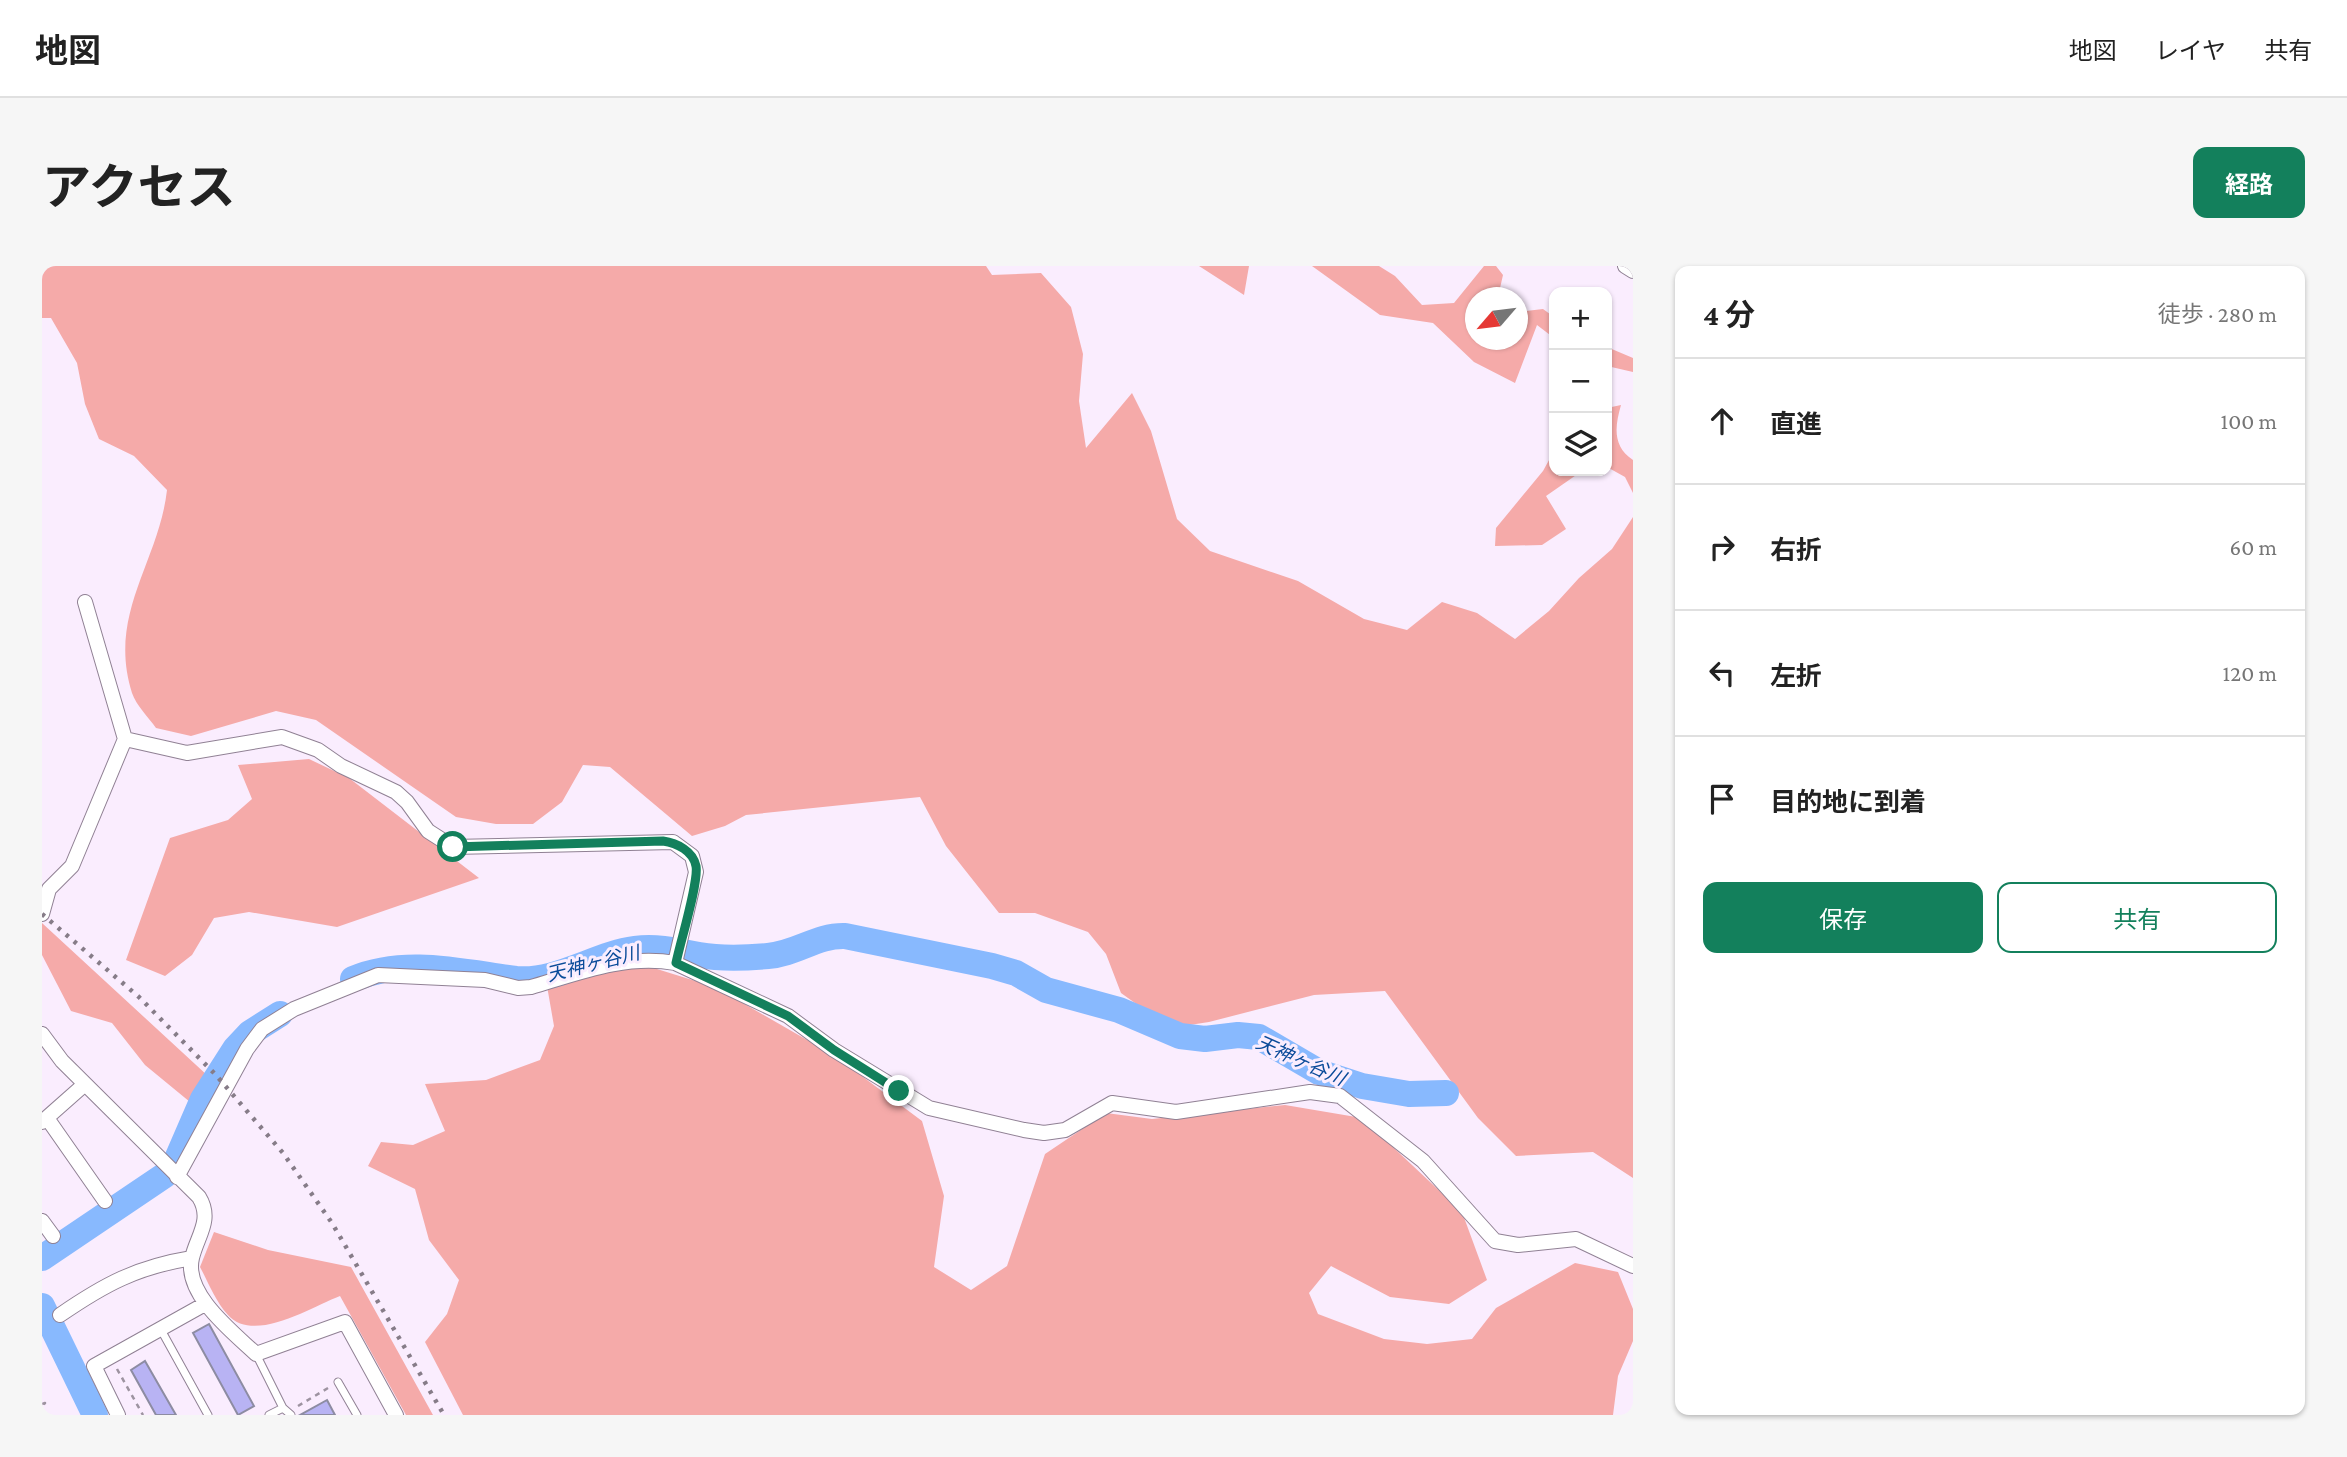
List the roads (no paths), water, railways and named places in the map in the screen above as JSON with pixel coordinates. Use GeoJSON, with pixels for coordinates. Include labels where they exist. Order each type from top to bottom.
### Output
{"type":"FeatureCollection","features":[{"type":"Feature","properties":{"kind":"street"},"geometry":{"type":"LineString","coordinates":[[1625,266],[1633,271]]}},
{"type":"Feature","properties":{"kind":"street"},"geometry":{"type":"LineString","coordinates":[[42,914],[49,889],[72,866],[125,739],[85,602]]}},
{"type":"Feature","properties":{"kind":"street"},"geometry":{"type":"LineString","coordinates":[[125,739],[187,753],[282,737],[318,750],[341,766],[396,792],[428,831],[453,847],[673,842],[683,847],[696,864],[677,955]]}},
{"type":"Feature","properties":{"kind":"street"},"geometry":{"type":"LineString","coordinates":[[177,1176],[247,1049],[262,1029],[294,1009],[378,975],[485,980],[518,988],[531,987],[619,962],[677,955],[788,1016],[834,1050],[929,1108],[1024,1130],[1044,1133],[1065,1130],[1112,1103],[1176,1112],[1310,1092],[1340,1096],[1423,1161],[1495,1241],[1517,1245],[1576,1239],[1633,1266]]}},
{"type":"Feature","properties":{"kind":"street"},"geometry":{"type":"LineString","coordinates":[[42,1034],[62,1061],[204,1205],[205,1226],[192,1258],[191,1271],[205,1304],[256,1354],[345,1322],[396,1415]]}},
{"type":"Feature","properties":{"kind":"street"},"geometry":{"type":"LineString","coordinates":[[85,1084],[45,1120],[105,1201]]}},
{"type":"Feature","properties":{"kind":"street"},"geometry":{"type":"LineString","coordinates":[[42,1221],[53,1236]]}},
{"type":"Feature","properties":{"kind":"street"},"geometry":{"type":"LineString","coordinates":[[60,1315],[120,1277],[150,1265],[192,1258]]}},
{"type":"Feature","properties":{"kind":"street"},"geometry":{"type":"LineString","coordinates":[[118,1415],[94,1366],[205,1304]]}},
{"type":"Feature","properties":{"kind":"lane"},"geometry":{"type":"LineString","coordinates":[[160,1328],[208,1415]]}},
{"type":"Feature","properties":{"kind":"lane"},"geometry":{"type":"LineString","coordinates":[[256,1354],[283,1408],[291,1415]]}},
{"type":"Feature","properties":{"kind":"lane"},"geometry":{"type":"LineString","coordinates":[[338,1382],[357,1415]]}},
{"type":"Feature","properties":{"kind":"lane"},"geometry":{"type":"LineString","coordinates":[[269,1415],[283,1408]]}},
{"type":"Feature","properties":{"kind":"waterway","name":"天神ヶ谷川"},"geometry":{"type":"LineString","coordinates":[[353,979],[373,972],[413,967],[531,979],[561,973],[606,956],[635,949],[659,949],[716,957],[751,957],[778,955],[825,938],[845,936],[1016,973],[1046,990],[1119,1010],[1180,1036],[1205,1039],[1238,1035],[1259,1037],[1319,1072],[1362,1086],[1409,1094],[1446,1093]]}},
{"type":"Feature","properties":{"kind":"waterway","name":"天神ヶ谷川"},"geometry":{"type":"LineString","coordinates":[[42,1258],[165,1175],[177,1159],[203,1099],[235,1049],[250,1033],[280,1014]]}},
{"type":"Feature","properties":{"kind":"waterway","name":"天神ヶ谷川"},"geometry":{"type":"LineString","coordinates":[[42,1306],[95,1415]]}},
{"type":"Feature","properties":{"kind":"railway"},"geometry":{"type":"LineString","coordinates":[[42,914],[139,997],[215,1074],[283,1153],[332,1223],[444,1415]]}}]}
